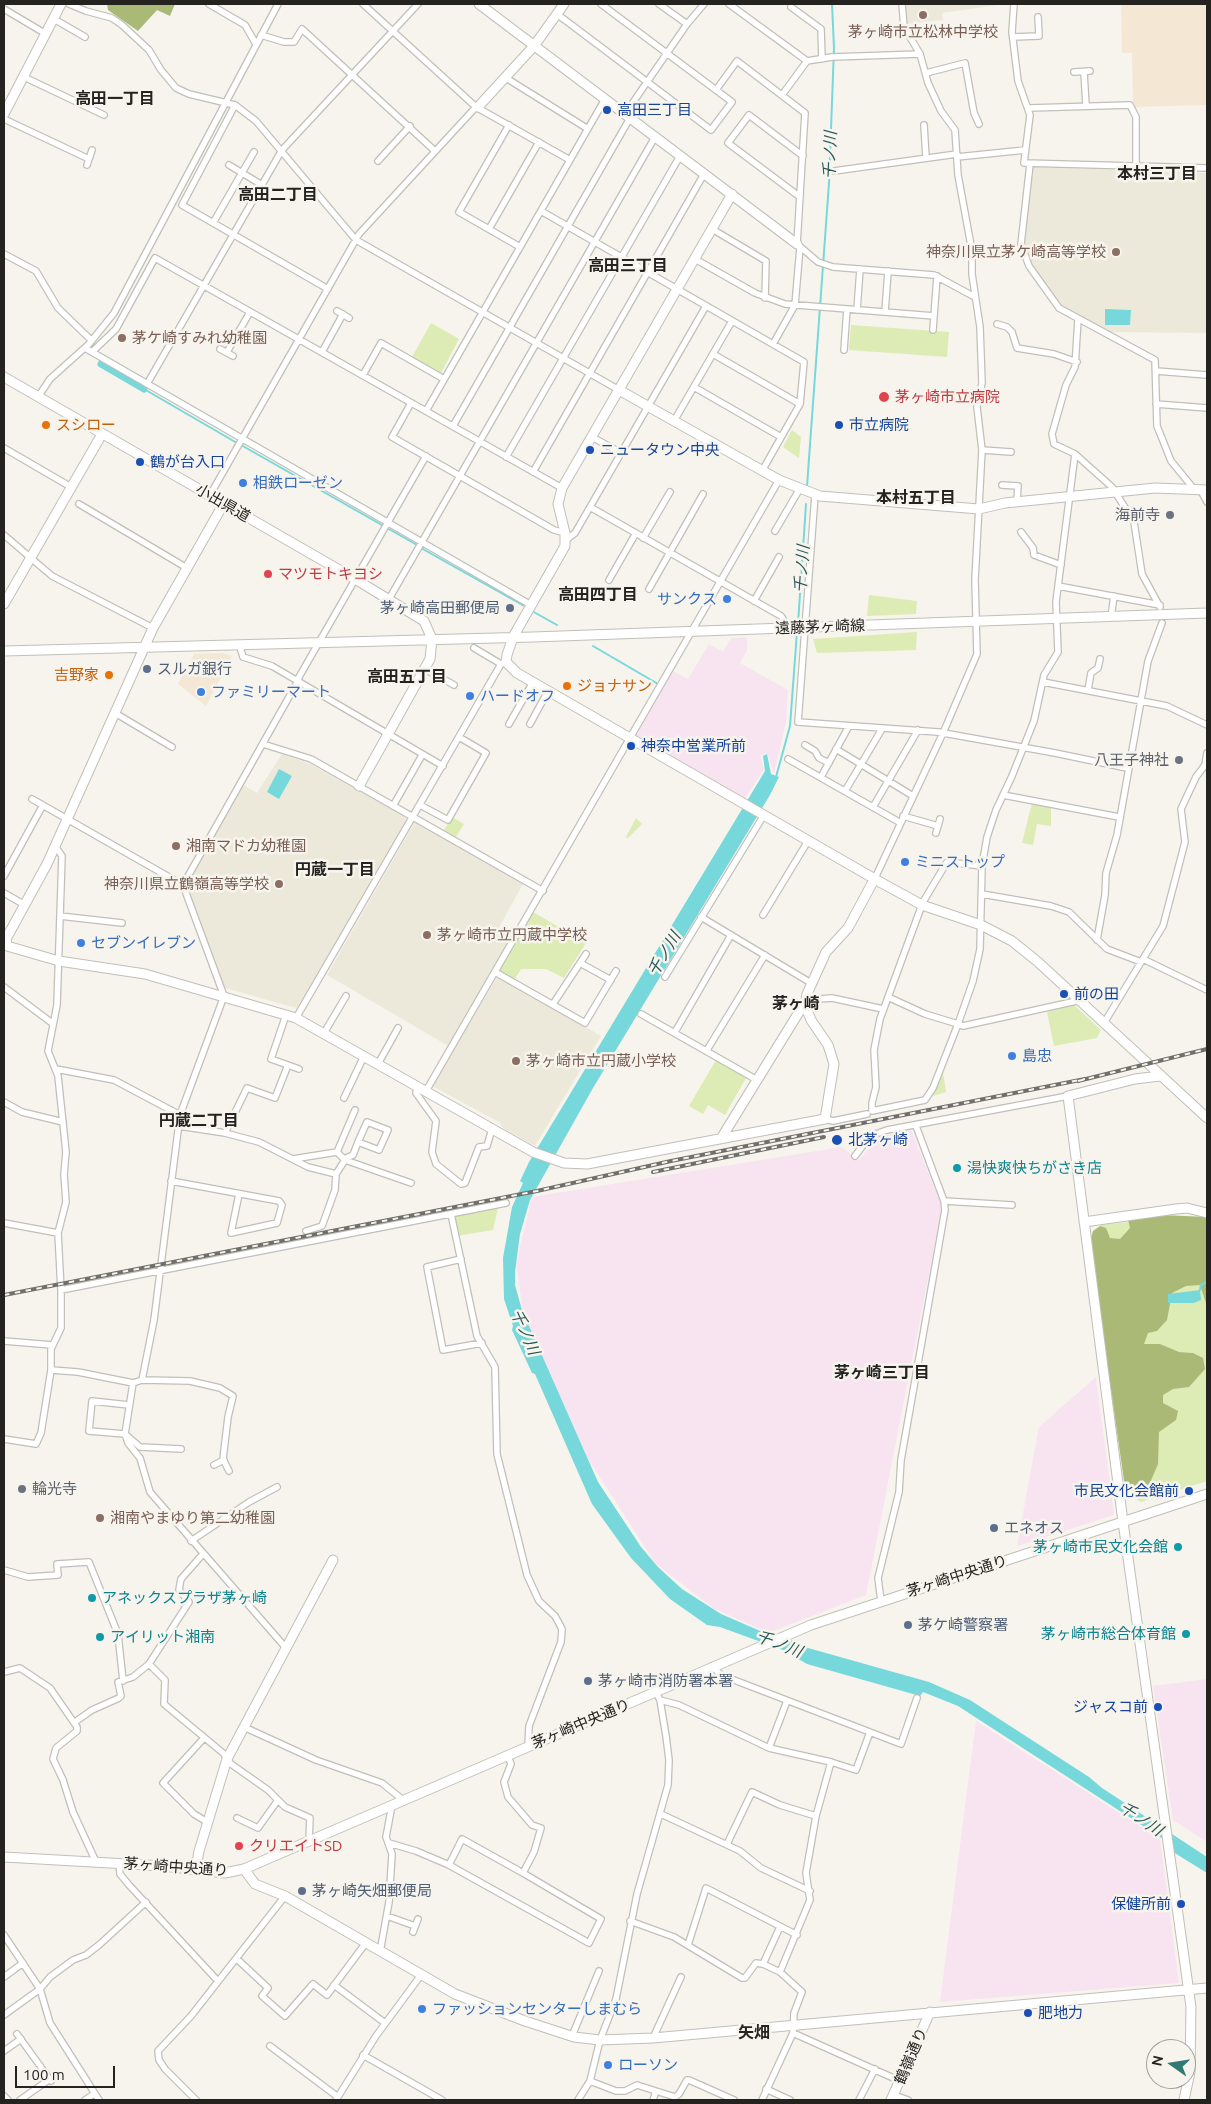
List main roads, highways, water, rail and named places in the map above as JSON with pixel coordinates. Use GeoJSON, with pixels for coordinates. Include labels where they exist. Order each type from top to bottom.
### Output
{"type":"FeatureCollection","features":[{"type":"Feature","properties":{"kind":"water"},"geometry":{"type":"Polygon","coordinates":[[[1105,309],[1131,310],[1130,325],[1105,325],[1105,309]]]}},
{"type":"Feature","properties":{"kind":"water"},"geometry":{"type":"Polygon","coordinates":[[[767,754],[771,774],[779,777],[770,795],[593,1088],[530,1200],[520,1234],[515,1272],[515,1285],[522,1310],[598,1482],[641,1547],[658,1567],[682,1589],[721,1614],[765,1633],[797,1642],[801,1646],[929,1682],[970,1700],[1089,1777],[1102,1788],[1207,1857],[1207,1873],[1165,1847],[1163,1839],[958,1706],[923,1692],[920,1696],[807,1664],[783,1650],[720,1627],[707,1625],[670,1599],[631,1558],[592,1504],[535,1374],[532,1373],[512,1330],[513,1326],[504,1299],[503,1258],[512,1207],[523,1183],[520,1181],[529,1162],[765,771],[763,756],[767,754]]]}},
{"type":"Feature","properties":{"kind":"water"},"geometry":{"type":"Polygon","coordinates":[[[279,769],[292,776],[279,799],[267,792],[279,769]]]}},
{"type":"Feature","properties":{"kind":"water"},"geometry":{"type":"Polygon","coordinates":[[[1200,1290],[1201,1300],[1194,1303],[1168,1303],[1168,1294],[1200,1290]]]}},
{"type":"Feature","properties":{"kind":"waterway","name":"千ノ川"},"geometry":{"type":"LineString","coordinates":[[807,486],[829,183],[834,48],[832,4]]}},
{"type":"Feature","properties":{"kind":"waterway"},"geometry":{"type":"LineString","coordinates":[[101,364],[144,389]]}},
{"type":"Feature","properties":{"kind":"waterway"},"geometry":{"type":"LineString","coordinates":[[144,389],[237,443]]}},
{"type":"Feature","properties":{"kind":"waterway"},"geometry":{"type":"LineString","coordinates":[[241,445],[417,545]]}},
{"type":"Feature","properties":{"kind":"waterway","name":"千ノ川"},"geometry":{"type":"LineString","coordinates":[[798,624],[806,504]]}},
{"type":"Feature","properties":{"kind":"waterway"},"geometry":{"type":"LineString","coordinates":[[421,548],[526,607]]}},
{"type":"Feature","properties":{"kind":"waterway"},"geometry":{"type":"LineString","coordinates":[[532,611],[557,625]]}},
{"type":"Feature","properties":{"kind":"waterway","name":"千ノ川"},"geometry":{"type":"LineString","coordinates":[[776,777],[790,726],[797,632]]}},
{"type":"Feature","properties":{"kind":"waterway"},"geometry":{"type":"LineString","coordinates":[[593,646],[658,684]]}},
{"type":"Feature","properties":{"kind":"waterway"},"geometry":{"type":"LineString","coordinates":[[1200,1290],[1201,1285],[1207,1282]]}},
{"type":"Feature","properties":{"kind":"railway"},"geometry":{"type":"LineString","coordinates":[[1078,1081],[1207,1049]]}},
{"type":"Feature","properties":{"kind":"railway"},"geometry":{"type":"LineString","coordinates":[[4,1295],[537,1191],[671,1161],[1085,1079]]}},
{"type":"Feature","properties":{"kind":"railway"},"geometry":{"type":"LineString","coordinates":[[653,1172],[824,1137]]}},
{"type":"Feature","properties":{"kind":"place","name":"茅ヶ崎市立松林中学校"},"geometry":{"type":"Point","coordinates":[923,15]}},
{"type":"Feature","properties":{"kind":"place","name":"高田三丁目"},"geometry":{"type":"Point","coordinates":[607,110]}},
{"type":"Feature","properties":{"kind":"place","name":"神奈川県立茅ケ崎高等学校"},"geometry":{"type":"Point","coordinates":[1116,252]}},
{"type":"Feature","properties":{"kind":"place","name":"茅ケ崎すみれ幼稚園"},"geometry":{"type":"Point","coordinates":[122,338]}},
{"type":"Feature","properties":{"kind":"place","name":"茅ヶ崎市立病院"},"geometry":{"type":"Point","coordinates":[884,397]}},
{"type":"Feature","properties":{"kind":"place","name":"スシロー"},"geometry":{"type":"Point","coordinates":[46,425]}},
{"type":"Feature","properties":{"kind":"place","name":"市立病院"},"geometry":{"type":"Point","coordinates":[839,425]}},
{"type":"Feature","properties":{"kind":"place","name":"ニュータウン中央"},"geometry":{"type":"Point","coordinates":[590,450]}},
{"type":"Feature","properties":{"kind":"place","name":"鶴が台入口"},"geometry":{"type":"Point","coordinates":[140,462]}},
{"type":"Feature","properties":{"kind":"place","name":"相鉄ローゼン"},"geometry":{"type":"Point","coordinates":[243,483]}},
{"type":"Feature","properties":{"kind":"place","name":"海前寺"},"geometry":{"type":"Point","coordinates":[1170,515]}},
{"type":"Feature","properties":{"kind":"place","name":"マツモトキヨシ"},"geometry":{"type":"Point","coordinates":[268,574]}},
{"type":"Feature","properties":{"kind":"place","name":"サンクス"},"geometry":{"type":"Point","coordinates":[727,599]}},
{"type":"Feature","properties":{"kind":"place","name":"茅ヶ崎高田郵便局"},"geometry":{"type":"Point","coordinates":[510,608]}},
{"type":"Feature","properties":{"kind":"place","name":"スルガ銀行"},"geometry":{"type":"Point","coordinates":[147,669]}},
{"type":"Feature","properties":{"kind":"place","name":"吉野家"},"geometry":{"type":"Point","coordinates":[109,675]}},
{"type":"Feature","properties":{"kind":"place","name":"ジョナサン"},"geometry":{"type":"Point","coordinates":[567,686]}},
{"type":"Feature","properties":{"kind":"place","name":"ファミリーマート"},"geometry":{"type":"Point","coordinates":[201,692]}},
{"type":"Feature","properties":{"kind":"place","name":"ハードオフ"},"geometry":{"type":"Point","coordinates":[470,696]}},
{"type":"Feature","properties":{"kind":"place","name":"神奈中営業所前"},"geometry":{"type":"Point","coordinates":[631,746]}},
{"type":"Feature","properties":{"kind":"place","name":"八王子神社"},"geometry":{"type":"Point","coordinates":[1179,760]}},
{"type":"Feature","properties":{"kind":"place","name":"湘南マドカ幼稚園"},"geometry":{"type":"Point","coordinates":[176,846]}},
{"type":"Feature","properties":{"kind":"place","name":"ミニストップ"},"geometry":{"type":"Point","coordinates":[905,862]}},
{"type":"Feature","properties":{"kind":"place","name":"神奈川県立鶴嶺高等学校"},"geometry":{"type":"Point","coordinates":[279,884]}},
{"type":"Feature","properties":{"kind":"place","name":"茅ヶ崎市立円蔵中学校"},"geometry":{"type":"Point","coordinates":[427,935]}},
{"type":"Feature","properties":{"kind":"place","name":"セブンイレブン"},"geometry":{"type":"Point","coordinates":[81,943]}},
{"type":"Feature","properties":{"kind":"place","name":"前の田"},"geometry":{"type":"Point","coordinates":[1064,994]}},
{"type":"Feature","properties":{"kind":"place","name":"島忠"},"geometry":{"type":"Point","coordinates":[1012,1056]}},
{"type":"Feature","properties":{"kind":"place","name":"茅ヶ崎市立円蔵小学校"},"geometry":{"type":"Point","coordinates":[516,1061]}},
{"type":"Feature","properties":{"kind":"place","name":"北茅ヶ崎"},"geometry":{"type":"Point","coordinates":[837,1140]}},
{"type":"Feature","properties":{"kind":"place","name":"湯快爽快ちがさき店"},"geometry":{"type":"Point","coordinates":[957,1168]}},
{"type":"Feature","properties":{"kind":"place","name":"輪光寺"},"geometry":{"type":"Point","coordinates":[22,1489]}},
{"type":"Feature","properties":{"kind":"place","name":"市民文化会館前"},"geometry":{"type":"Point","coordinates":[1189,1491]}},
{"type":"Feature","properties":{"kind":"place","name":"湘南やまゆり第二幼稚園"},"geometry":{"type":"Point","coordinates":[100,1518]}},
{"type":"Feature","properties":{"kind":"place","name":"エネオス"},"geometry":{"type":"Point","coordinates":[994,1528]}},
{"type":"Feature","properties":{"kind":"place","name":"茅ヶ崎市民文化会館"},"geometry":{"type":"Point","coordinates":[1178,1547]}},
{"type":"Feature","properties":{"kind":"place","name":"アネックスプラザ茅ヶ崎"},"geometry":{"type":"Point","coordinates":[92,1598]}},
{"type":"Feature","properties":{"kind":"place","name":"茅ケ崎警察署"},"geometry":{"type":"Point","coordinates":[908,1625]}},
{"type":"Feature","properties":{"kind":"place","name":"茅ヶ崎市総合体育館"},"geometry":{"type":"Point","coordinates":[1186,1634]}},
{"type":"Feature","properties":{"kind":"place","name":"アイリット湘南"},"geometry":{"type":"Point","coordinates":[100,1637]}},
{"type":"Feature","properties":{"kind":"place","name":"茅ヶ崎市消防署本署"},"geometry":{"type":"Point","coordinates":[588,1681]}},
{"type":"Feature","properties":{"kind":"place","name":"ジャスコ前"},"geometry":{"type":"Point","coordinates":[1158,1707]}},
{"type":"Feature","properties":{"kind":"place","name":"クリエイトSD"},"geometry":{"type":"Point","coordinates":[239,1846]}},
{"type":"Feature","properties":{"kind":"place","name":"茅ヶ崎矢畑郵便局"},"geometry":{"type":"Point","coordinates":[302,1891]}},
{"type":"Feature","properties":{"kind":"place","name":"保健所前"},"geometry":{"type":"Point","coordinates":[1181,1904]}},
{"type":"Feature","properties":{"kind":"place","name":"ファッションセンターしまむら"},"geometry":{"type":"Point","coordinates":[422,2009]}},
{"type":"Feature","properties":{"kind":"place","name":"肥地力"},"geometry":{"type":"Point","coordinates":[1028,2013]}},
{"type":"Feature","properties":{"kind":"place","name":"ローソン"},"geometry":{"type":"Point","coordinates":[608,2065]}},
{"type":"Feature","properties":{"kind":"district","name":"高田一丁目"},"geometry":{"type":"Point","coordinates":[115,99]}},
{"type":"Feature","properties":{"kind":"district","name":"本村三丁目"},"geometry":{"type":"Point","coordinates":[1157,174]}},
{"type":"Feature","properties":{"kind":"district","name":"高田二丁目"},"geometry":{"type":"Point","coordinates":[278,195]}},
{"type":"Feature","properties":{"kind":"district","name":"高田三丁目"},"geometry":{"type":"Point","coordinates":[628,266]}},
{"type":"Feature","properties":{"kind":"district","name":"本村五丁目"},"geometry":{"type":"Point","coordinates":[916,498]}},
{"type":"Feature","properties":{"kind":"district","name":"高田四丁目"},"geometry":{"type":"Point","coordinates":[598,595]}},
{"type":"Feature","properties":{"kind":"district","name":"高田五丁目"},"geometry":{"type":"Point","coordinates":[407,677]}},
{"type":"Feature","properties":{"kind":"district","name":"円蔵一丁目"},"geometry":{"type":"Point","coordinates":[335,870]}},
{"type":"Feature","properties":{"kind":"district","name":"茅ヶ崎"},"geometry":{"type":"Point","coordinates":[796,1004]}},
{"type":"Feature","properties":{"kind":"district","name":"円蔵二丁目"},"geometry":{"type":"Point","coordinates":[199,1121]}},
{"type":"Feature","properties":{"kind":"district","name":"茅ヶ崎三丁目"},"geometry":{"type":"Point","coordinates":[882,1373]}},
{"type":"Feature","properties":{"kind":"district","name":"矢畑"},"geometry":{"type":"Point","coordinates":[754,2033]}}]}
